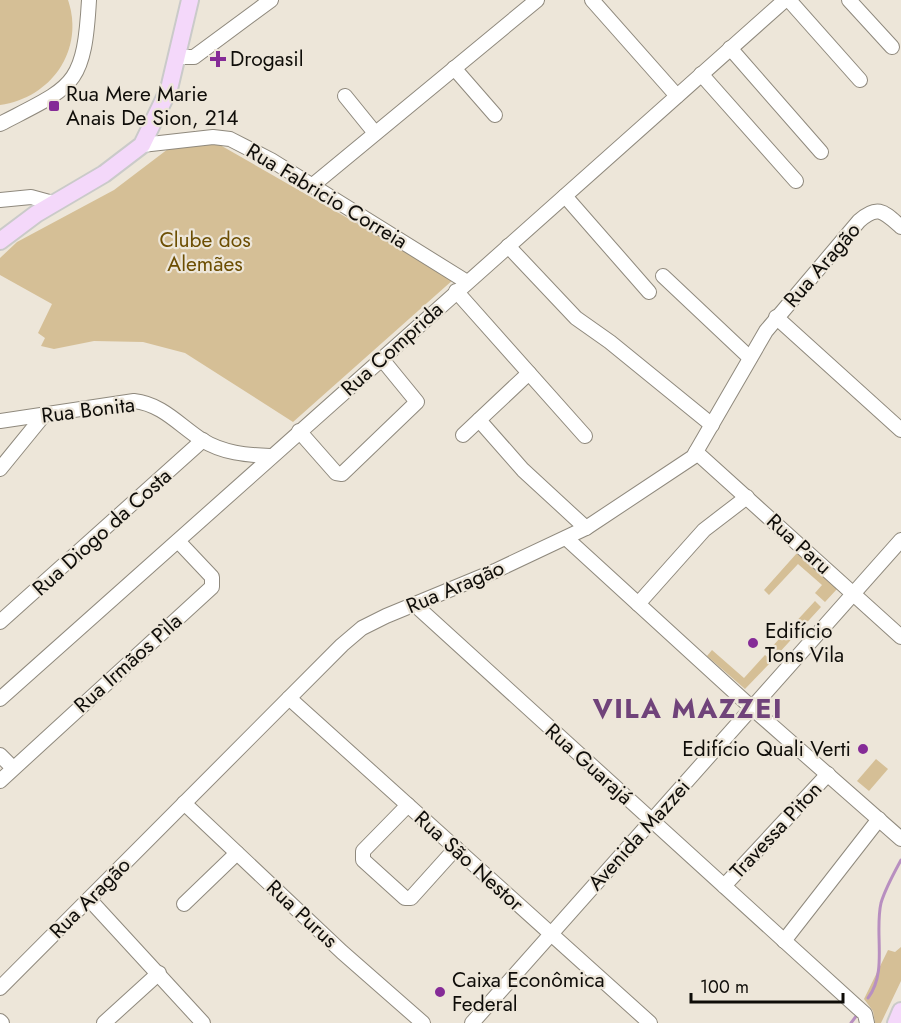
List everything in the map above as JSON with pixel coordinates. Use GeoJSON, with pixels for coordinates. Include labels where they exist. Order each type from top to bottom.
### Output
{"type":"FeatureCollection","features":[{"type":"Feature","properties":{"kind":"main road"},"geometry":{"type":"LineString","coordinates":[[0,241],[53,203],[104,174],[142,145],[169,89],[190,0]]}},
{"type":"Feature","properties":{"kind":"main road"},"geometry":{"type":"LineString","coordinates":[[896,1023],[901,1011]]}},
{"type":"Feature","properties":{"kind":"street"},"geometry":{"type":"LineString","coordinates":[[83,0],[88,16]]}},
{"type":"Feature","properties":{"kind":"street"},"geometry":{"type":"LineString","coordinates":[[0,124],[63,90],[82,59],[87,43],[89,0]]}},
{"type":"Feature","properties":{"kind":"street"},"geometry":{"type":"LineString","coordinates":[[177,57],[194,57],[271,0]]}},
{"type":"Feature","properties":{"kind":"street"},"geometry":{"type":"LineString","coordinates":[[313,185],[454,68],[520,5],[537,0]]}},
{"type":"Feature","properties":{"kind":"street"},"geometry":{"type":"LineString","coordinates":[[592,0],[677,96]]}},
{"type":"Feature","properties":{"kind":"street"},"geometry":{"type":"LineString","coordinates":[[787,0],[860,80]]}},
{"type":"Feature","properties":{"kind":"street","name":"Rua Comprida"},"geometry":{"type":"LineString","coordinates":[[0,699],[270,456],[787,0]]}},
{"type":"Feature","properties":{"kind":"street"},"geometry":{"type":"LineString","coordinates":[[849,0],[892,47]]}},
{"type":"Feature","properties":{"kind":"street"},"geometry":{"type":"LineString","coordinates":[[730,48],[821,152]]}},
{"type":"Feature","properties":{"kind":"street"},"geometry":{"type":"LineString","coordinates":[[454,68],[495,115]]}},
{"type":"Feature","properties":{"kind":"street"},"geometry":{"type":"LineString","coordinates":[[701,74],[796,182]]}},
{"type":"Feature","properties":{"kind":"street"},"geometry":{"type":"LineString","coordinates":[[345,96],[375,134]]}},
{"type":"Feature","properties":{"kind":"street"},"geometry":{"type":"LineString","coordinates":[[0,118],[15,116]]}},
{"type":"Feature","properties":{"kind":"street","name":"Rua Fabricio Correia"},"geometry":{"type":"LineString","coordinates":[[142,145],[213,137],[230,139],[313,185],[462,287],[529,373],[585,436]]}},
{"type":"Feature","properties":{"kind":"street"},"geometry":{"type":"LineString","coordinates":[[565,196],[649,292]]}},
{"type":"Feature","properties":{"kind":"street"},"geometry":{"type":"LineString","coordinates":[[0,200],[31,197],[53,203]]}},
{"type":"Feature","properties":{"kind":"street","name":"Rua Aragão"},"geometry":{"type":"LineString","coordinates":[[0,988],[289,698],[362,628],[566,538],[657,483],[696,452],[750,358],[776,318],[867,214],[879,211],[901,227]]}},
{"type":"Feature","properties":{"kind":"street"},"geometry":{"type":"LineString","coordinates":[[508,246],[564,308],[590,330],[610,342],[712,425]]}},
{"type":"Feature","properties":{"kind":"street"},"geometry":{"type":"LineString","coordinates":[[663,276],[750,358]]}},
{"type":"Feature","properties":{"kind":"street"},"geometry":{"type":"LineString","coordinates":[[776,318],[901,430]]}},
{"type":"Feature","properties":{"kind":"street"},"geometry":{"type":"LineString","coordinates":[[299,431],[336,473],[342,474],[417,402],[381,358]]}},
{"type":"Feature","properties":{"kind":"street"},"geometry":{"type":"LineString","coordinates":[[463,435],[529,373]]}},
{"type":"Feature","properties":{"kind":"street","name":"Rua Bonita"},"geometry":{"type":"LineString","coordinates":[[0,421],[134,401],[147,403],[167,413],[203,440],[242,455],[270,456]]}},
{"type":"Feature","properties":{"kind":"street"},"geometry":{"type":"LineString","coordinates":[[0,469],[44,415]]}},
{"type":"Feature","properties":{"kind":"street"},"geometry":{"type":"LineString","coordinates":[[479,420],[523,470],[586,528]]}},
{"type":"Feature","properties":{"kind":"street","name":"Rua Diogo da Costa"},"geometry":{"type":"LineString","coordinates":[[0,622],[203,440]]}},
{"type":"Feature","properties":{"kind":"street","name":"Rua Paru"},"geometry":{"type":"LineString","coordinates":[[696,452],[901,637]]}},
{"type":"Feature","properties":{"kind":"street"},"geometry":{"type":"LineString","coordinates":[[638,604],[704,530],[747,497]]}},
{"type":"Feature","properties":{"kind":"street"},"geometry":{"type":"LineString","coordinates":[[566,538],[752,708],[901,839]]}},
{"type":"Feature","properties":{"kind":"street","name":"Avenida Mazzei"},"geometry":{"type":"LineString","coordinates":[[472,1023],[901,540]]}},
{"type":"Feature","properties":{"kind":"street","name":"Rua Irmãos Pìla"},"geometry":{"type":"LineString","coordinates":[[0,781],[212,587],[212,577],[178,541]]}},
{"type":"Feature","properties":{"kind":"street","name":"Rua Guarajá"},"geometry":{"type":"LineString","coordinates":[[414,604],[856,1006],[864,1014],[867,1023]]}},
{"type":"Feature","properties":{"kind":"street","name":"Rua São Nestor"},"geometry":{"type":"LineString","coordinates":[[289,698],[650,1023]]}},
{"type":"Feature","properties":{"kind":"street"},"geometry":{"type":"LineString","coordinates":[[0,755],[13,768]]}},
{"type":"Feature","properties":{"kind":"street","name":"Travessa Piton"},"geometry":{"type":"LineString","coordinates":[[724,886],[828,774]]}},
{"type":"Feature","properties":{"kind":"street","name":"Rua Purus"},"geometry":{"type":"LineString","coordinates":[[184,803],[342,952],[423,1023]]}},
{"type":"Feature","properties":{"kind":"street"},"geometry":{"type":"LineString","coordinates":[[408,805],[363,851],[362,856],[363,860],[405,898],[411,898],[456,848]]}},
{"type":"Feature","properties":{"kind":"street"},"geometry":{"type":"LineString","coordinates":[[784,941],[879,819]]}},
{"type":"Feature","properties":{"kind":"street"},"geometry":{"type":"LineString","coordinates":[[184,904],[237,853]]}},
{"type":"Feature","properties":{"kind":"street"},"geometry":{"type":"LineString","coordinates":[[89,899],[203,1023]]}},
{"type":"Feature","properties":{"kind":"street"},"geometry":{"type":"LineString","coordinates":[[104,1023],[159,973]]}},
{"type":"Feature","properties":{"kind":"green space"},"geometry":{"type":"Polygon","coordinates":[[[0,0],[68,0],[72,19],[72,37],[60,69],[48,82],[35,93],[18,101],[0,105],[0,0]]]}},
{"type":"Feature","properties":{"kind":"green space","name":"Clube dos Alemães"},"geometry":{"type":"Polygon","coordinates":[[[213,141],[454,279],[293,422],[185,353],[143,342],[94,341],[54,349],[41,346],[45,338],[38,333],[52,304],[0,275],[0,258],[17,242],[114,190],[168,149],[213,141]]]}},
{"type":"Feature","properties":{"kind":"green space"},"geometry":{"type":"Polygon","coordinates":[[[797,553],[837,589],[825,602],[815,593],[822,585],[798,564],[769,595],[764,590],[797,553]]]}},
{"type":"Feature","properties":{"kind":"green space"},"geometry":{"type":"Polygon","coordinates":[[[815,601],[821,607],[778,654],[771,648],[788,629],[792,632],[794,629],[791,627],[815,601]]]}},
{"type":"Feature","properties":{"kind":"green space"},"geometry":{"type":"Polygon","coordinates":[[[712,650],[744,678],[765,655],[772,661],[745,689],[707,656],[712,650]]]}},
{"type":"Feature","properties":{"kind":"green space"},"geometry":{"type":"Polygon","coordinates":[[[876,759],[888,769],[869,791],[857,781],[876,759]]]}},
{"type":"Feature","properties":{"kind":"green space"},"geometry":{"type":"Polygon","coordinates":[[[901,947],[901,981],[881,1023],[875,1023],[873,1011],[864,999],[888,950],[895,952],[901,947]]]}},
{"type":"Feature","properties":{"kind":"waterway"},"geometry":{"type":"LineString","coordinates":[[868,998],[874,988],[879,964],[881,903],[901,860]]}},
{"type":"Feature","properties":{"kind":"waterway"},"geometry":{"type":"LineString","coordinates":[[851,1023],[857,1015]]}},
{"type":"Feature","properties":{"kind":"place","name":"Drogasil"},"geometry":{"type":"Point","coordinates":[218,59]}},
{"type":"Feature","properties":{"kind":"place","name":"Rua Mere Marie Anais De Sion, 214"},"geometry":{"type":"Point","coordinates":[54,106]}},
{"type":"Feature","properties":{"kind":"place","name":"Edifício Tons Vila"},"geometry":{"type":"Point","coordinates":[753,643]}},
{"type":"Feature","properties":{"kind":"place","name":"Edifício Quali Verti"},"geometry":{"type":"Point","coordinates":[863,749]}},
{"type":"Feature","properties":{"kind":"place","name":"Caixa Econômica Federal"},"geometry":{"type":"Point","coordinates":[440,992]}},
{"type":"Feature","properties":{"kind":"district","name":"VILA MAZZEI"},"geometry":{"type":"Point","coordinates":[688,708]}}]}
